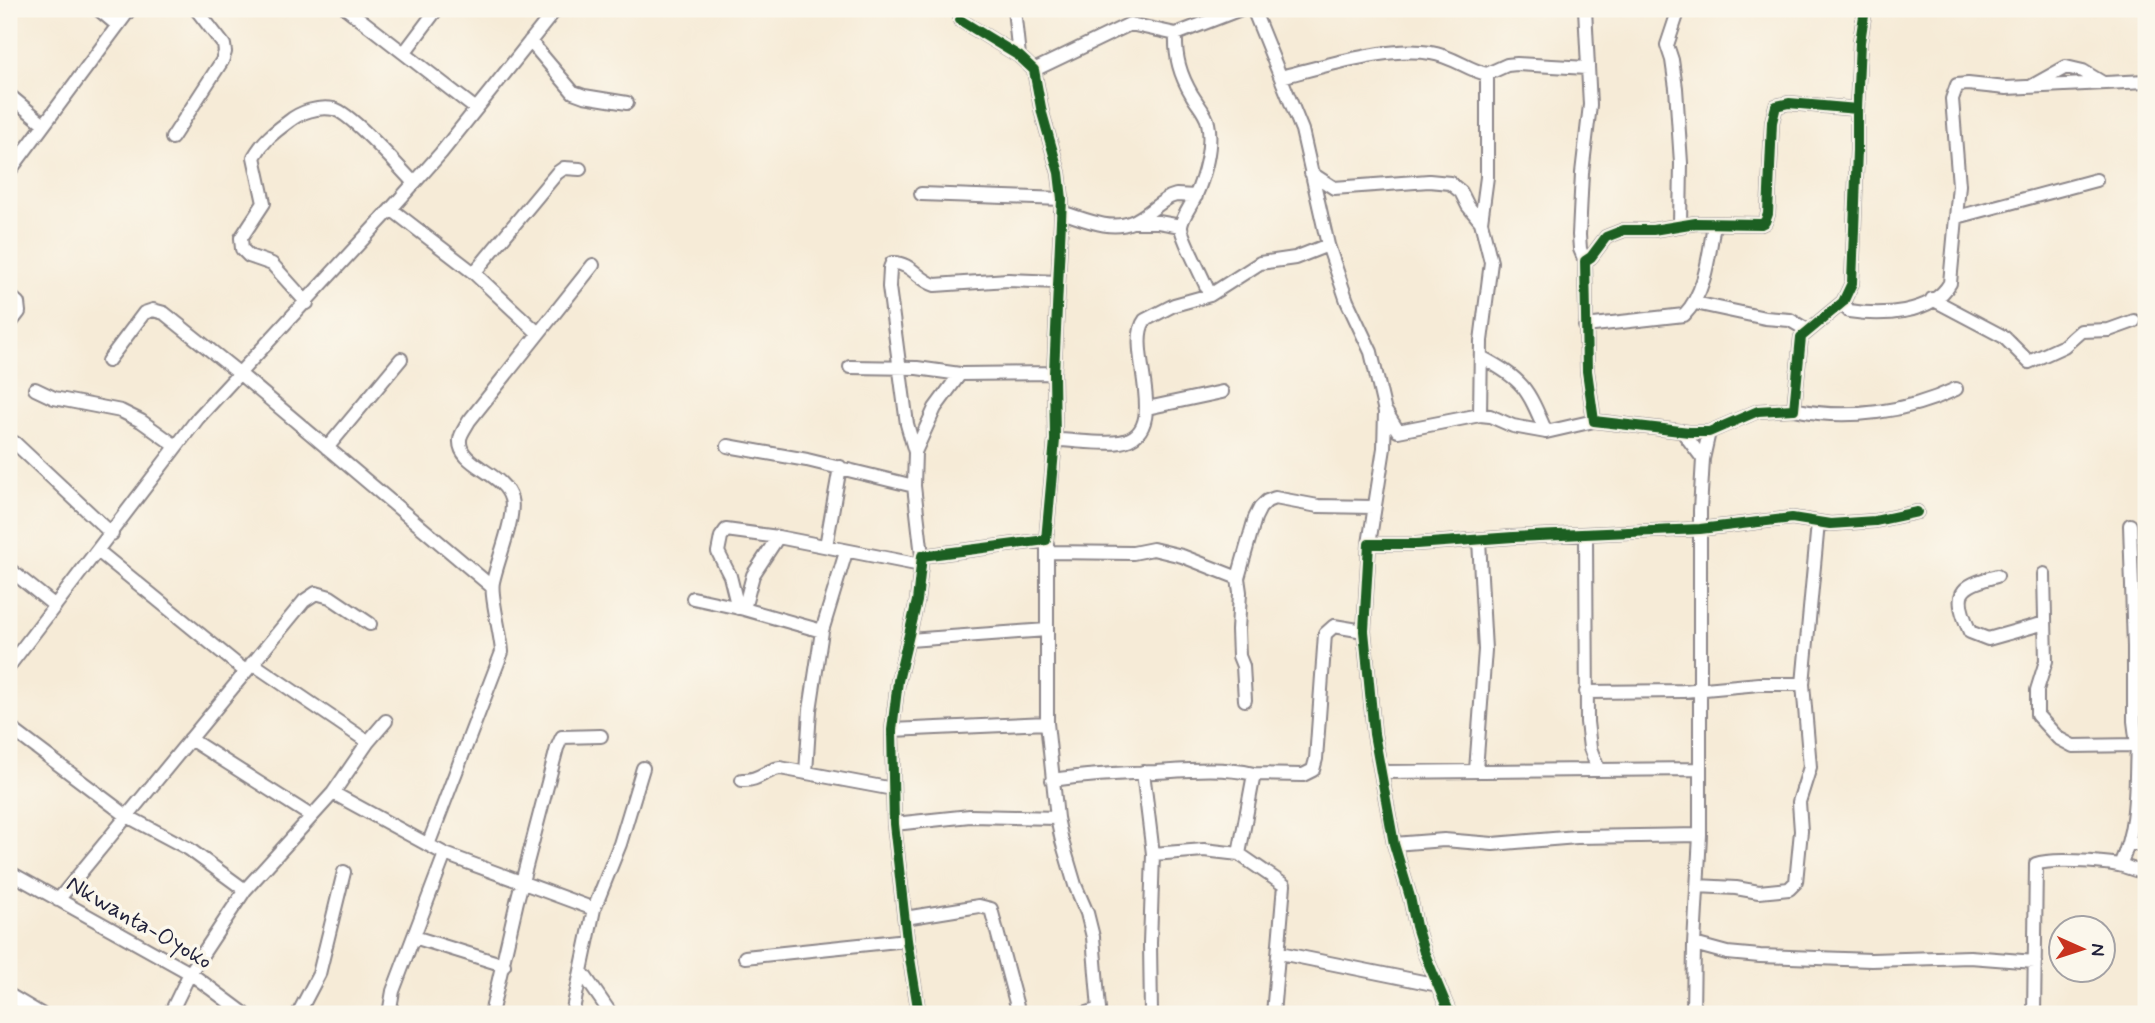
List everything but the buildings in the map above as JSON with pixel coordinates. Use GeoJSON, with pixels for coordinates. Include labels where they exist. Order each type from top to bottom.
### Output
{"type":"FeatureCollection","features":[{"type":"Feature","properties":{"kind":"street"},"geometry":{"type":"LineString","coordinates":[[98,9],[116,24]]}},
{"type":"Feature","properties":{"kind":"street"},"geometry":{"type":"LineString","coordinates":[[9,172],[116,24],[130,9]]}},
{"type":"Feature","properties":{"kind":"street"},"geometry":{"type":"LineString","coordinates":[[172,138],[222,61],[225,52],[224,45],[196,9]]}},
{"type":"Feature","properties":{"kind":"street"},"geometry":{"type":"LineString","coordinates":[[347,9],[476,109]]}},
{"type":"Feature","properties":{"kind":"street"},"geometry":{"type":"LineString","coordinates":[[404,53],[437,9]]}},
{"type":"Feature","properties":{"kind":"street"},"geometry":{"type":"LineString","coordinates":[[9,666],[176,446],[414,183],[555,9]]}},
{"type":"Feature","properties":{"kind":"street"},"geometry":{"type":"LineString","coordinates":[[1014,9],[1019,55]]}},
{"type":"Feature","properties":{"kind":"street"},"geometry":{"type":"LineString","coordinates":[[1034,70],[1130,24],[1176,34],[1241,9]]}},
{"type":"Feature","properties":{"kind":"street"},"geometry":{"type":"LineString","coordinates":[[1253,9],[1302,130],[1328,245],[1347,301],[1371,352],[1385,412],[1384,448],[1369,544],[1364,631],[1366,670],[1394,844],[1424,952],[1450,1014]]}},
{"type":"Feature","properties":{"kind":"street"},"geometry":{"type":"LineString","coordinates":[[1585,9],[1590,105],[1579,222],[1580,249],[1585,261],[1587,372],[1594,421]]}},
{"type":"Feature","properties":{"kind":"street"},"geometry":{"type":"LineString","coordinates":[[1679,9],[1667,45],[1676,88],[1681,163],[1680,224]]}},
{"type":"Feature","properties":{"kind":"street"},"geometry":{"type":"LineString","coordinates":[[1794,409],[1799,342],[1807,330],[1843,302],[1850,290],[1853,273],[1860,42],[1865,9]]}},
{"type":"Feature","properties":{"kind":"street"},"geometry":{"type":"LineString","coordinates":[[960,20],[1019,55],[1034,70],[1042,113],[1059,173],[1061,205],[1054,373],[1055,440],[1047,546],[1047,723],[1057,818],[1075,885],[1087,913],[1093,937],[1099,1012],[1084,1014]]}},
{"type":"Feature","properties":{"kind":"street"},"geometry":{"type":"LineString","coordinates":[[1176,34],[1177,60],[1181,74],[1209,126],[1203,174],[1196,196],[1181,226],[1210,295]]}},
{"type":"Feature","properties":{"kind":"street"},"geometry":{"type":"LineString","coordinates":[[530,41],[573,92],[626,103]]}},
{"type":"Feature","properties":{"kind":"street"},"geometry":{"type":"LineString","coordinates":[[1281,77],[1372,56],[1418,51],[1455,59],[1487,74],[1517,64],[1587,68]]}},
{"type":"Feature","properties":{"kind":"street"},"geometry":{"type":"LineString","coordinates":[[2032,86],[2055,71],[2071,67],[2103,83]]}},
{"type":"Feature","properties":{"kind":"street"},"geometry":{"type":"LineString","coordinates":[[1480,415],[1484,307],[1491,262],[1481,222],[1487,177],[1487,74]]}},
{"type":"Feature","properties":{"kind":"street"},"geometry":{"type":"LineString","coordinates":[[1843,302],[1849,311],[1890,314],[1932,299],[1950,283],[1957,217],[1958,157],[1953,91],[1962,83],[2006,88],[2146,81]]}},
{"type":"Feature","properties":{"kind":"street"},"geometry":{"type":"LineString","coordinates":[[9,95],[44,124]]}},
{"type":"Feature","properties":{"kind":"street"},"geometry":{"type":"LineString","coordinates":[[1585,261],[1611,233],[1625,230],[1653,230],[1680,224],[1761,224],[1767,219],[1772,122],[1776,106],[1789,103],[1857,109]]}},
{"type":"Feature","properties":{"kind":"street"},"geometry":{"type":"LineString","coordinates":[[307,303],[272,264],[249,256],[242,249],[241,237],[264,203],[254,157],[264,140],[294,116],[309,110],[335,109],[354,122],[414,183]]}},
{"type":"Feature","properties":{"kind":"street"},"geometry":{"type":"LineString","coordinates":[[474,273],[557,173],[564,168],[580,169]]}},
{"type":"Feature","properties":{"kind":"street"},"geometry":{"type":"LineString","coordinates":[[1311,173],[1334,188],[1429,180],[1450,183],[1461,192],[1481,222]]}},
{"type":"Feature","properties":{"kind":"street"},"geometry":{"type":"LineString","coordinates":[[1957,217],[2096,180]]}},
{"type":"Feature","properties":{"kind":"street"},"geometry":{"type":"LineString","coordinates":[[1318,208],[1334,188]]}},
{"type":"Feature","properties":{"kind":"street"},"geometry":{"type":"LineString","coordinates":[[921,194],[1061,205],[1103,224],[1158,222],[1181,226]]}},
{"type":"Feature","properties":{"kind":"street"},"geometry":{"type":"LineString","coordinates":[[1133,222],[1170,197],[1196,196]]}},
{"type":"Feature","properties":{"kind":"street"},"geometry":{"type":"LineString","coordinates":[[391,209],[474,273],[538,334]]}},
{"type":"Feature","properties":{"kind":"street"},"geometry":{"type":"LineString","coordinates":[[1585,326],[1684,315],[1695,303],[1714,224]]}},
{"type":"Feature","properties":{"kind":"street"},"geometry":{"type":"LineString","coordinates":[[1055,440],[1119,442],[1136,433],[1144,422],[1147,408],[1139,334],[1141,325],[1151,316],[1174,305],[1210,295],[1260,263],[1296,258],[1328,245]]}},
{"type":"Feature","properties":{"kind":"street"},"geometry":{"type":"LineString","coordinates":[[919,1014],[906,940],[894,824],[892,730],[898,681],[909,640],[921,561],[914,486],[915,452],[907,424],[889,287],[890,268],[892,263],[905,264],[935,285],[1008,280],[1058,282]]}},
{"type":"Feature","properties":{"kind":"street"},"geometry":{"type":"LineString","coordinates":[[428,845],[502,652],[492,587],[511,523],[512,501],[507,486],[469,460],[461,449],[460,439],[469,421],[593,265]]}},
{"type":"Feature","properties":{"kind":"street"},"geometry":{"type":"LineString","coordinates":[[9,295],[18,303],[19,312],[9,325]]}},
{"type":"Feature","properties":{"kind":"street"},"geometry":{"type":"LineString","coordinates":[[1932,299],[2004,337],[2029,362],[2064,346],[2081,331],[2109,330],[2134,321]]}},
{"type":"Feature","properties":{"kind":"street"},"geometry":{"type":"LineString","coordinates":[[1695,303],[1765,318],[1790,320],[1807,330]]}},
{"type":"Feature","properties":{"kind":"street"},"geometry":{"type":"LineString","coordinates":[[108,361],[144,313],[153,310],[164,313],[492,587]]}},
{"type":"Feature","properties":{"kind":"street"},"geometry":{"type":"LineString","coordinates":[[1481,357],[1512,374],[1521,383],[1546,432]]}},
{"type":"Feature","properties":{"kind":"street"},"geometry":{"type":"LineString","coordinates":[[327,448],[401,359]]}},
{"type":"Feature","properties":{"kind":"street"},"geometry":{"type":"LineString","coordinates":[[850,367],[939,370],[960,374],[1054,373]]}},
{"type":"Feature","properties":{"kind":"street"},"geometry":{"type":"LineString","coordinates":[[915,452],[935,408],[960,374]]}},
{"type":"Feature","properties":{"kind":"street"},"geometry":{"type":"LineString","coordinates":[[35,389],[54,398],[121,411],[141,421],[176,446]]}},
{"type":"Feature","properties":{"kind":"street"},"geometry":{"type":"LineString","coordinates":[[1384,448],[1398,432],[1480,415],[1490,416],[1513,426],[1546,432],[1594,421],[1709,432],[1758,411],[1794,409],[1828,414],[1888,410],[1931,400],[1955,389]]}},
{"type":"Feature","properties":{"kind":"street"},"geometry":{"type":"LineString","coordinates":[[1147,408],[1222,393]]}},
{"type":"Feature","properties":{"kind":"street"},"geometry":{"type":"LineString","coordinates":[[1385,412],[1398,432]]}},
{"type":"Feature","properties":{"kind":"street"},"geometry":{"type":"LineString","coordinates":[[1682,431],[1703,459]]}},
{"type":"Feature","properties":{"kind":"street"},"geometry":{"type":"LineString","coordinates":[[1693,1014],[1700,835],[1700,529],[1703,459],[1709,432]]}},
{"type":"Feature","properties":{"kind":"street"},"geometry":{"type":"LineString","coordinates":[[15,443],[111,534]]}},
{"type":"Feature","properties":{"kind":"street"},"geometry":{"type":"LineString","coordinates":[[728,446],[840,467],[914,486]]}},
{"type":"Feature","properties":{"kind":"street"},"geometry":{"type":"LineString","coordinates":[[826,547],[840,467]]}},
{"type":"Feature","properties":{"kind":"street"},"geometry":{"type":"LineString","coordinates":[[1245,700],[1243,667],[1239,656],[1238,579],[1255,518],[1267,501],[1276,498],[1318,506],[1374,507]]}},
{"type":"Feature","properties":{"kind":"street"},"geometry":{"type":"LineString","coordinates":[[1369,544],[1416,544],[1700,529],[1791,517],[1830,524],[1875,520],[1917,512]]}},
{"type":"Feature","properties":{"kind":"street"},"geometry":{"type":"LineString","coordinates":[[1697,886],[1759,892],[1789,889],[1796,882],[1801,831],[1799,802],[1810,767],[1803,684],[1818,523]]}},
{"type":"Feature","properties":{"kind":"street"},"geometry":{"type":"LineString","coordinates":[[2120,865],[2134,824],[2140,701],[2134,647],[2130,525]]}},
{"type":"Feature","properties":{"kind":"street"},"geometry":{"type":"LineString","coordinates":[[741,608],[718,552],[724,531],[778,537],[846,552],[921,561],[1047,546],[1133,553],[1153,549],[1182,556],[1238,579]]}},
{"type":"Feature","properties":{"kind":"street"},"geometry":{"type":"LineString","coordinates":[[1586,534],[1586,692],[1590,748],[1598,769]]}},
{"type":"Feature","properties":{"kind":"street"},"geometry":{"type":"LineString","coordinates":[[741,608],[757,567],[778,537]]}},
{"type":"Feature","properties":{"kind":"street"},"geometry":{"type":"LineString","coordinates":[[1476,770],[1485,650],[1479,540]]}},
{"type":"Feature","properties":{"kind":"street"},"geometry":{"type":"LineString","coordinates":[[98,551],[249,667],[368,743]]}},
{"type":"Feature","properties":{"kind":"street"},"geometry":{"type":"LineString","coordinates":[[806,773],[810,710],[822,631],[846,552]]}},
{"type":"Feature","properties":{"kind":"street"},"geometry":{"type":"LineString","coordinates":[[9,569],[55,606]]}},
{"type":"Feature","properties":{"kind":"street"},"geometry":{"type":"LineString","coordinates":[[2044,575],[2046,666],[2037,690],[2037,715],[2058,738],[2073,746],[2137,745]]}},
{"type":"Feature","properties":{"kind":"street"},"geometry":{"type":"LineString","coordinates":[[1997,576],[1972,583],[1962,594],[1961,612],[1970,632],[1988,639],[2045,623]]}},
{"type":"Feature","properties":{"kind":"street"},"geometry":{"type":"LineString","coordinates":[[58,900],[304,601],[316,593],[330,597],[370,624]]}},
{"type":"Feature","properties":{"kind":"street"},"geometry":{"type":"LineString","coordinates":[[693,598],[741,608],[822,631]]}},
{"type":"Feature","properties":{"kind":"street"},"geometry":{"type":"LineString","coordinates":[[1052,780],[1097,774],[1234,770],[1254,774],[1304,775],[1313,770],[1316,759],[1325,634],[1334,626],[1364,631]]}},
{"type":"Feature","properties":{"kind":"street"},"geometry":{"type":"LineString","coordinates":[[909,640],[1047,630]]}},
{"type":"Feature","properties":{"kind":"street"},"geometry":{"type":"LineString","coordinates":[[1586,692],[1698,691],[1759,684],[1803,684]]}},
{"type":"Feature","properties":{"kind":"street"},"geometry":{"type":"LineString","coordinates":[[170,1014],[190,973],[245,890],[333,793],[386,721]]}},
{"type":"Feature","properties":{"kind":"street"},"geometry":{"type":"LineString","coordinates":[[892,730],[1047,723]]}},
{"type":"Feature","properties":{"kind":"street"},"geometry":{"type":"LineString","coordinates":[[9,727],[127,816],[189,849],[245,890]]}},
{"type":"Feature","properties":{"kind":"street"},"geometry":{"type":"LineString","coordinates":[[491,1014],[522,882],[562,737],[601,736]]}},
{"type":"Feature","properties":{"kind":"street"},"geometry":{"type":"LineString","coordinates":[[190,739],[311,817]]}},
{"type":"Feature","properties":{"kind":"street"},"geometry":{"type":"LineString","coordinates":[[572,1014],[594,909],[620,844],[643,768]]}},
{"type":"Feature","properties":{"kind":"street"},"geometry":{"type":"LineString","coordinates":[[742,780],[758,779],[774,769],[893,789]]}},
{"type":"Feature","properties":{"kind":"street"},"geometry":{"type":"LineString","coordinates":[[1381,772],[1699,769]]}},
{"type":"Feature","properties":{"kind":"street"},"geometry":{"type":"LineString","coordinates":[[1143,772],[1153,853],[1151,1014]]}},
{"type":"Feature","properties":{"kind":"street"},"geometry":{"type":"LineString","coordinates":[[1239,853],[1254,774]]}},
{"type":"Feature","properties":{"kind":"street"},"geometry":{"type":"LineString","coordinates":[[333,793],[445,854],[594,909]]}},
{"type":"Feature","properties":{"kind":"street"},"geometry":{"type":"LineString","coordinates":[[894,824],[970,816],[1057,818]]}},
{"type":"Feature","properties":{"kind":"street"},"geometry":{"type":"LineString","coordinates":[[1394,844],[1444,840],[1493,844],[1577,837],[1700,835]]}},
{"type":"Feature","properties":{"kind":"street"},"geometry":{"type":"LineString","coordinates":[[2129,844],[2146,844]]}},
{"type":"Feature","properties":{"kind":"street"},"geometry":{"type":"LineString","coordinates":[[1153,853],[1204,850],[1239,853],[1284,885],[1273,1014]]}},
{"type":"Feature","properties":{"kind":"street"},"geometry":{"type":"LineString","coordinates":[[389,1014],[393,991],[445,854]]}},
{"type":"Feature","properties":{"kind":"street"},"geometry":{"type":"LineString","coordinates":[[2021,1014],[2034,1014],[2036,864],[2050,860],[2120,865],[2146,872]]}},
{"type":"Feature","properties":{"kind":"street","name":"Nkwanta-Oyoko"},"geometry":{"type":"LineString","coordinates":[[9,872],[190,973],[245,1014]]}},
{"type":"Feature","properties":{"kind":"street"},"geometry":{"type":"LineString","coordinates":[[298,1014],[319,974],[344,872]]}},
{"type":"Feature","properties":{"kind":"street"},"geometry":{"type":"LineString","coordinates":[[905,918],[979,906],[991,909],[1019,1014]]}},
{"type":"Feature","properties":{"kind":"street"},"geometry":{"type":"LineString","coordinates":[[414,937],[504,965]]}},
{"type":"Feature","properties":{"kind":"street"},"geometry":{"type":"LineString","coordinates":[[745,957],[906,940]]}},
{"type":"Feature","properties":{"kind":"street"},"geometry":{"type":"LineString","coordinates":[[1694,944],[1727,953],[1760,956],[1871,960],[1970,957],[2035,962]]}},
{"type":"Feature","properties":{"kind":"street"},"geometry":{"type":"LineString","coordinates":[[1280,953],[1438,985]]}},
{"type":"Feature","properties":{"kind":"street"},"geometry":{"type":"LineString","coordinates":[[582,972],[611,1014]]}},
{"type":"Feature","properties":{"kind":"street"},"geometry":{"type":"LineString","coordinates":[[9,995],[41,1014]]}},
{"type":"Feature","properties":{"kind":"cycle path"},"geometry":{"type":"LineString","coordinates":[[1857,109],[1789,103],[1776,106],[1772,122],[1768,214],[1765,222],[1696,223],[1653,230],[1624,230],[1606,237],[1585,261],[1587,371],[1594,421],[1709,432],[1758,411],[1794,409],[1801,337],[1843,302],[1852,283],[1860,42],[1865,9]]}},
{"type":"Feature","properties":{"kind":"cycle path"},"geometry":{"type":"LineString","coordinates":[[919,1014],[907,940],[894,824],[892,730],[898,681],[917,601],[922,556],[1046,540],[1055,440],[1054,373],[1062,199],[1059,173],[1042,113],[1034,70],[1019,56],[960,20]]}},
{"type":"Feature","properties":{"kind":"cycle path"},"geometry":{"type":"LineString","coordinates":[[1450,1014],[1416,926],[1394,844],[1374,734],[1364,631],[1369,544],[1416,544],[1700,529],[1792,518],[1830,524],[1875,521],[1917,512]]}}]}
